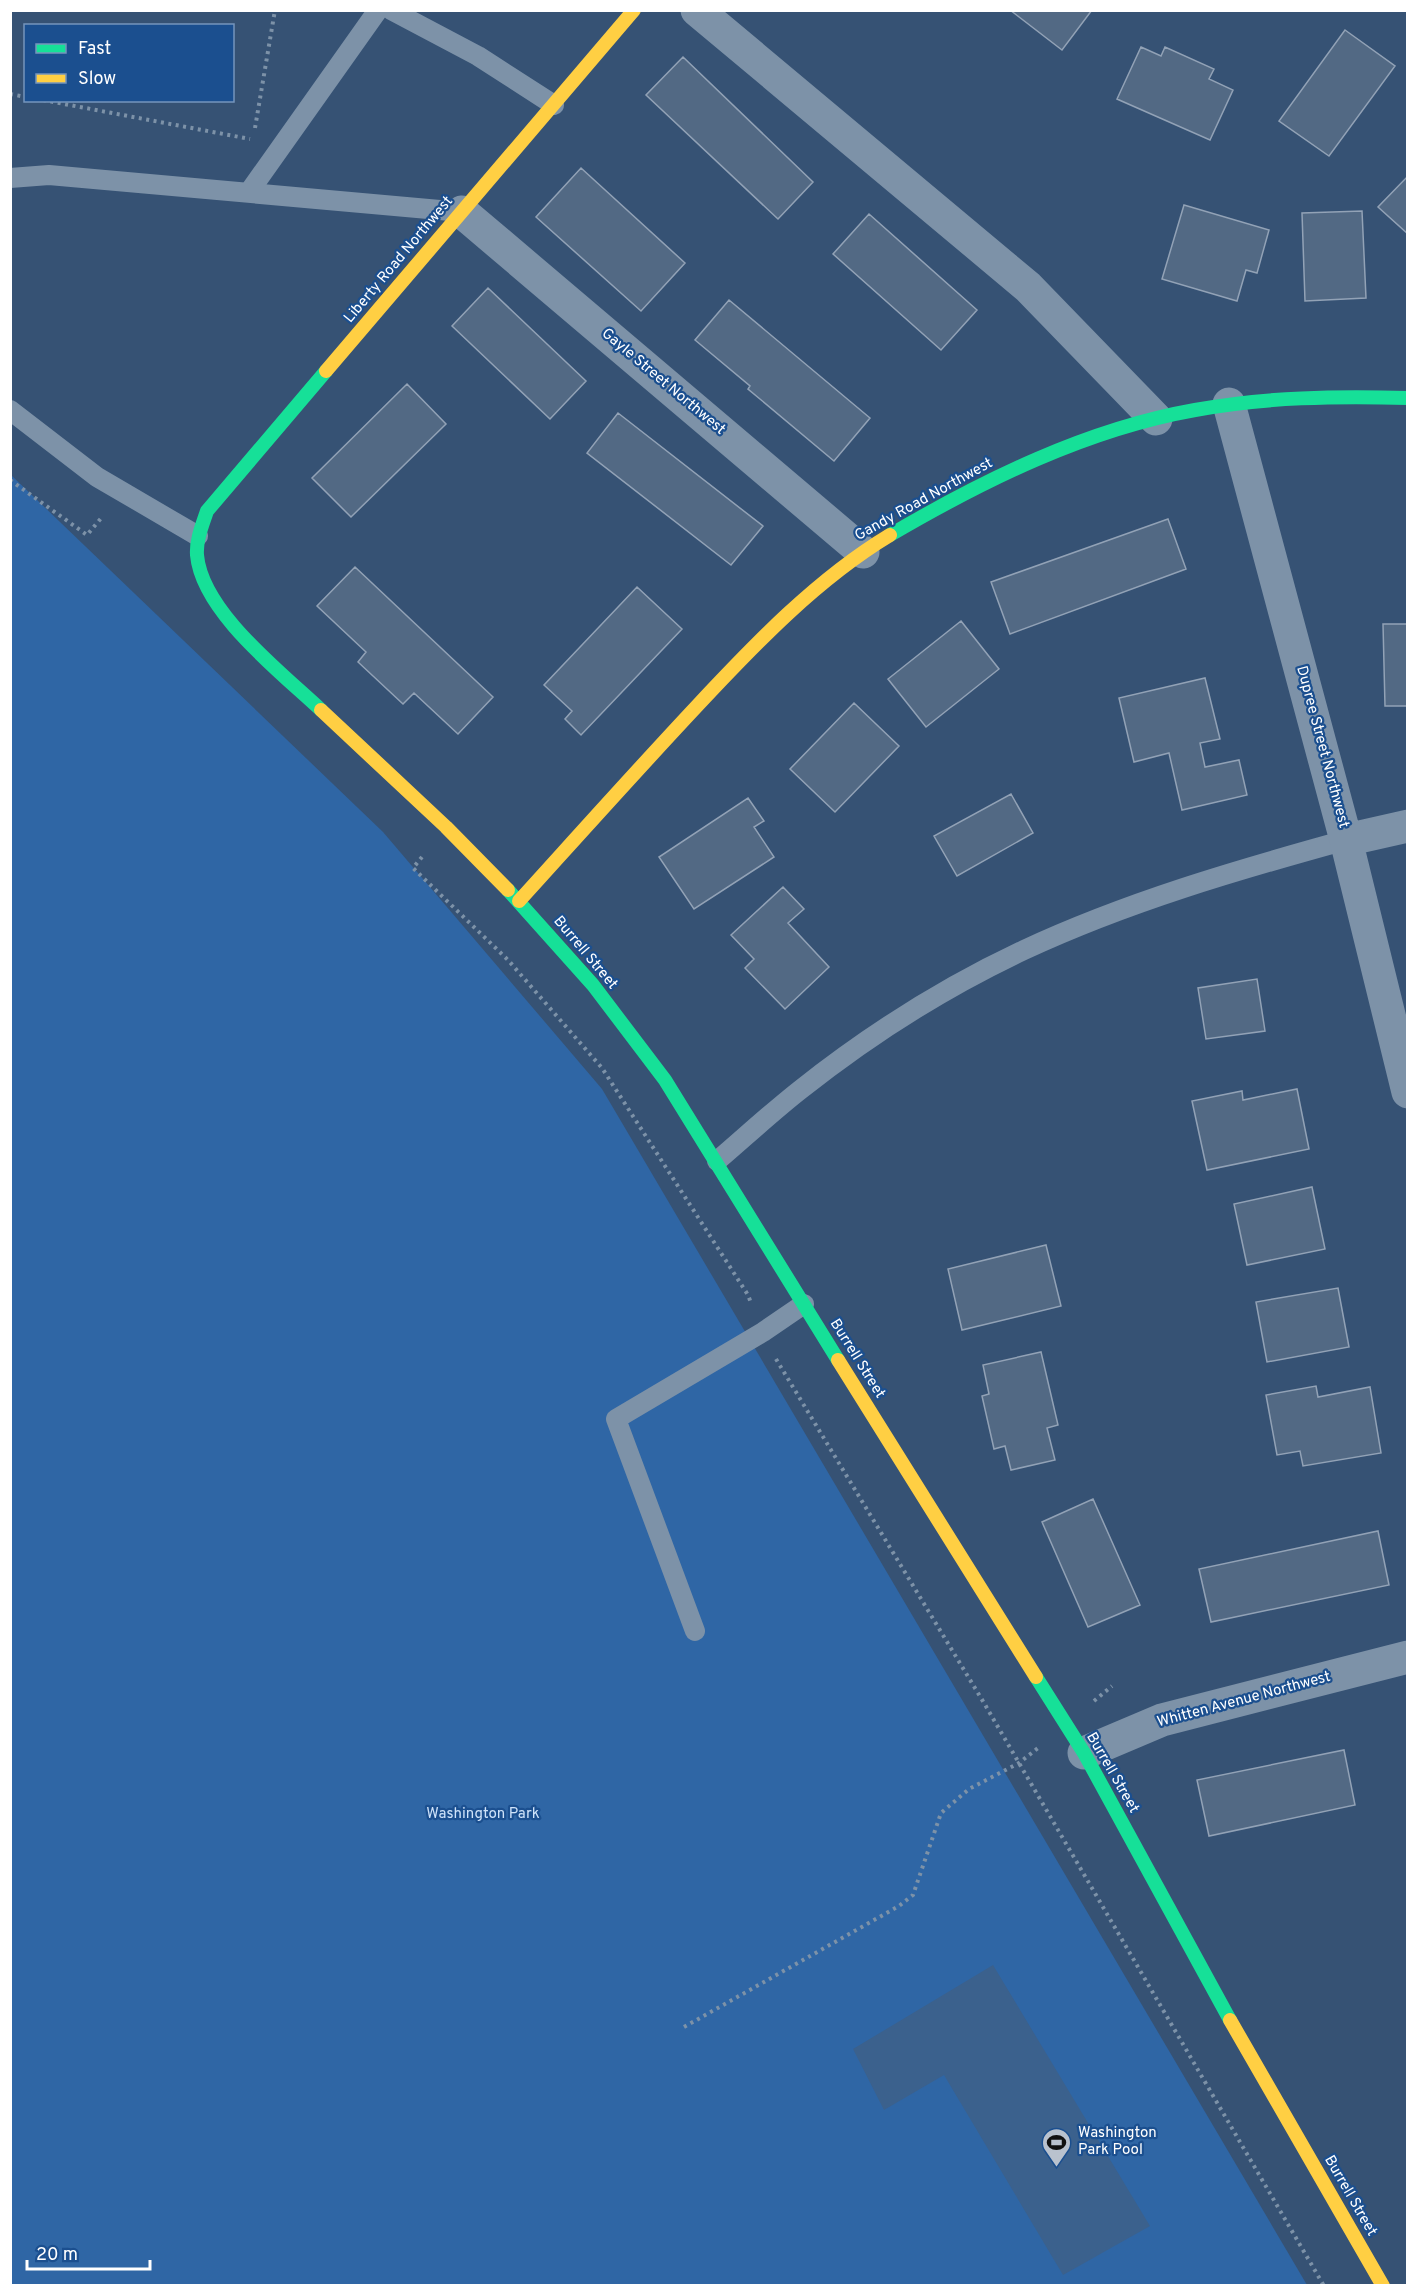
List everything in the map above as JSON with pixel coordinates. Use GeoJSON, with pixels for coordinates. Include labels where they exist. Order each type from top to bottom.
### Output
{"type":"FeatureCollection","features":[{"type":"Feature","properties":{"kind":"street","name":"Liberty Road Northwest"},"geometry":{"type":"LineString","coordinates":[[198,536],[207,511],[634,10]]}},
{"type":"Feature","properties":{"kind":"street"},"geometry":{"type":"LineString","coordinates":[[697,10],[1028,287],[1156,419]]}},
{"type":"Feature","properties":{"kind":"street","name":"Gayle Street Northwest"},"geometry":{"type":"LineString","coordinates":[[462,212],[863,552]]}},
{"type":"Feature","properties":{"kind":"street","name":"Gandy Road Northwest"},"geometry":{"type":"LineString","coordinates":[[519,901],[733,667],[805,600],[863,552],[999,476],[1089,440],[1156,419],[1230,404],[1308,398],[1407,398]]}},
{"type":"Feature","properties":{"kind":"street","name":"Dupree Street Northwest"},"geometry":{"type":"LineString","coordinates":[[1230,404],[1347,840],[1407,1092]]}},
{"type":"Feature","properties":{"kind":"street","name":"Burrell Street"},"geometry":{"type":"LineString","coordinates":[[198,536],[197,556],[204,582],[211,596],[242,636],[446,827],[519,901],[593,986],[658,1070],[717,1161],[1083,1753],[1265,2083],[1383,2286]]}},
{"type":"Feature","properties":{"kind":"street"},"geometry":{"type":"LineString","coordinates":[[1347,840],[1407,826]]}},
{"type":"Feature","properties":{"kind":"street","name":"Whitten Avenue Northwest"},"geometry":{"type":"LineString","coordinates":[[1083,1753],[1162,1720],[1407,1657]]}},
{"type":"Feature","properties":{"kind":"lane"},"geometry":{"type":"LineString","coordinates":[[249,192],[378,10]]}},
{"type":"Feature","properties":{"kind":"lane"},"geometry":{"type":"LineString","coordinates":[[391,10],[478,56],[554,105]]}},
{"type":"Feature","properties":{"kind":"lane"},"geometry":{"type":"LineString","coordinates":[[10,178],[49,175],[462,212]]}},
{"type":"Feature","properties":{"kind":"lane"},"geometry":{"type":"LineString","coordinates":[[10,410],[97,477],[198,536]]}},
{"type":"Feature","properties":{"kind":"lane"},"geometry":{"type":"LineString","coordinates":[[717,1161],[800,1089],[871,1038],[945,992],[1022,951],[1091,920],[1242,869],[1347,840]]}},
{"type":"Feature","properties":{"kind":"lane"},"geometry":{"type":"LineString","coordinates":[[695,1631],[616,1419],[763,1332],[804,1304]]}},
{"type":"Feature","properties":{"kind":"path"},"geometry":{"type":"LineString","coordinates":[[54,102],[253,139],[275,10]]}},
{"type":"Feature","properties":{"kind":"path"},"geometry":{"type":"LineString","coordinates":[[10,480],[87,535],[122,493]]}},
{"type":"Feature","properties":{"kind":"path"},"geometry":{"type":"LineString","coordinates":[[446,827],[413,868],[508,960],[602,1068],[748,1295],[782,1372],[1019,1763],[1324,2286]]}},
{"type":"Feature","properties":{"kind":"path"},"geometry":{"type":"LineString","coordinates":[[684,2027],[899,1906],[913,1895],[941,1813],[969,1789],[1019,1763],[1112,1686]]}},
{"type":"Feature","properties":{"kind":"green space","name":"Washington Park"},"geometry":{"type":"Polygon","coordinates":[[[11,475],[383,832],[602,1089],[1307,2285],[11,2285],[11,475]]]}},
{"type":"Feature","properties":{"kind":"shaded area","name":"Washington Park Pool"},"geometry":{"type":"Polygon","coordinates":[[[993,1965],[1150,2226],[1063,2275],[944,2075],[884,2110],[853,2049],[993,1965]]]}},
{"type":"Feature","properties":{"kind":"building"},"geometry":{"type":"Polygon","coordinates":[[[1010,10],[1092,10],[1062,50],[1010,10]]]}},
{"type":"Feature","properties":{"kind":"building"},"geometry":{"type":"Polygon","coordinates":[[[1345,30],[1395,66],[1329,156],[1279,121],[1345,30]]]}},
{"type":"Feature","properties":{"kind":"building"},"geometry":{"type":"Polygon","coordinates":[[[1141,47],[1161,56],[1165,47],[1214,69],[1209,79],[1233,90],[1210,140],[1117,99],[1141,47]]]}},
{"type":"Feature","properties":{"kind":"building"},"geometry":{"type":"Polygon","coordinates":[[[683,57],[813,182],[778,219],[646,95],[683,57]]]}},
{"type":"Feature","properties":{"kind":"building"},"geometry":{"type":"Polygon","coordinates":[[[581,168],[685,263],[641,311],[536,217],[581,168]]]}},
{"type":"Feature","properties":{"kind":"building"},"geometry":{"type":"Polygon","coordinates":[[[1408,176],[1408,234],[1378,207],[1408,176]]]}},
{"type":"Feature","properties":{"kind":"building"},"geometry":{"type":"Polygon","coordinates":[[[1184,205],[1269,230],[1257,273],[1246,270],[1237,301],[1162,279],[1184,205]]]}},
{"type":"Feature","properties":{"kind":"building"},"geometry":{"type":"Polygon","coordinates":[[[1362,211],[1366,298],[1305,301],[1302,213],[1362,211]]]}},
{"type":"Feature","properties":{"kind":"building"},"geometry":{"type":"Polygon","coordinates":[[[869,214],[977,310],[941,350],[833,254],[869,214]]]}},
{"type":"Feature","properties":{"kind":"building"},"geometry":{"type":"Polygon","coordinates":[[[488,288],[586,381],[550,419],[452,326],[488,288]]]}},
{"type":"Feature","properties":{"kind":"building"},"geometry":{"type":"Polygon","coordinates":[[[729,300],[870,418],[834,461],[748,389],[750,386],[695,340],[729,300]]]}},
{"type":"Feature","properties":{"kind":"building"},"geometry":{"type":"Polygon","coordinates":[[[407,384],[446,424],[351,517],[312,478],[407,384]]]}},
{"type":"Feature","properties":{"kind":"building"},"geometry":{"type":"Polygon","coordinates":[[[618,413],[763,526],[731,565],[587,453],[618,413]]]}},
{"type":"Feature","properties":{"kind":"building"},"geometry":{"type":"Polygon","coordinates":[[[1168,519],[1186,569],[1010,634],[991,582],[1168,519]]]}},
{"type":"Feature","properties":{"kind":"building"},"geometry":{"type":"Polygon","coordinates":[[[355,567],[493,697],[458,734],[414,693],[403,704],[358,662],[366,652],[317,606],[355,567]]]}},
{"type":"Feature","properties":{"kind":"building"},"geometry":{"type":"Polygon","coordinates":[[[637,587],[682,629],[581,735],[565,719],[572,711],[544,685],[637,587]]]}},
{"type":"Feature","properties":{"kind":"building"},"geometry":{"type":"Polygon","coordinates":[[[961,621],[999,669],[926,727],[888,679],[961,621]]]}},
{"type":"Feature","properties":{"kind":"building"},"geometry":{"type":"Polygon","coordinates":[[[1383,624],[1408,624],[1408,706],[1385,706],[1383,624]]]}},
{"type":"Feature","properties":{"kind":"building"},"geometry":{"type":"Polygon","coordinates":[[[1205,678],[1220,739],[1200,743],[1205,767],[1239,760],[1247,795],[1182,810],[1169,753],[1134,762],[1119,698],[1205,678]]]}},
{"type":"Feature","properties":{"kind":"building"},"geometry":{"type":"Polygon","coordinates":[[[854,703],[899,746],[835,812],[790,769],[854,703]]]}},
{"type":"Feature","properties":{"kind":"building"},"geometry":{"type":"Polygon","coordinates":[[[1011,794],[1033,833],[957,876],[934,836],[1011,794]]]}},
{"type":"Feature","properties":{"kind":"building"},"geometry":{"type":"Polygon","coordinates":[[[748,798],[764,821],[754,827],[774,857],[694,909],[659,857],[748,798]]]}},
{"type":"Feature","properties":{"kind":"building"},"geometry":{"type":"Polygon","coordinates":[[[783,887],[804,909],[788,923],[829,967],[785,1009],[745,968],[754,959],[731,935],[783,887]]]}},
{"type":"Feature","properties":{"kind":"building"},"geometry":{"type":"Polygon","coordinates":[[[1257,979],[1265,1031],[1206,1039],[1198,988],[1257,979]]]}},
{"type":"Feature","properties":{"kind":"building"},"geometry":{"type":"Polygon","coordinates":[[[1297,1089],[1309,1149],[1207,1170],[1192,1101],[1242,1091],[1243,1100],[1297,1089]]]}},
{"type":"Feature","properties":{"kind":"building"},"geometry":{"type":"Polygon","coordinates":[[[1312,1187],[1325,1249],[1247,1265],[1234,1204],[1312,1187]]]}},
{"type":"Feature","properties":{"kind":"building"},"geometry":{"type":"Polygon","coordinates":[[[1046,1245],[1061,1306],[962,1330],[948,1269],[1046,1245]]]}},
{"type":"Feature","properties":{"kind":"building"},"geometry":{"type":"Polygon","coordinates":[[[1338,1288],[1349,1347],[1267,1362],[1256,1302],[1338,1288]]]}},
{"type":"Feature","properties":{"kind":"building"},"geometry":{"type":"Polygon","coordinates":[[[1041,1352],[1058,1425],[1047,1428],[1055,1460],[1011,1470],[1005,1446],[994,1449],[982,1396],[989,1394],[983,1365],[1041,1352]]]}},
{"type":"Feature","properties":{"kind":"building"},"geometry":{"type":"Polygon","coordinates":[[[1316,1386],[1318,1397],[1370,1387],[1381,1453],[1303,1466],[1300,1451],[1277,1455],[1266,1395],[1316,1386]]]}},
{"type":"Feature","properties":{"kind":"building"},"geometry":{"type":"Polygon","coordinates":[[[1093,1499],[1140,1605],[1088,1627],[1042,1522],[1093,1499]]]}},
{"type":"Feature","properties":{"kind":"building"},"geometry":{"type":"Polygon","coordinates":[[[1378,1531],[1389,1585],[1211,1622],[1199,1569],[1378,1531]]]}},
{"type":"Feature","properties":{"kind":"building"},"geometry":{"type":"Polygon","coordinates":[[[1344,1750],[1355,1805],[1209,1836],[1197,1780],[1344,1750]]]}},
{"type":"Feature","properties":{"kind":"traffic: fast"},"geometry":{"type":"LineString","coordinates":[[321,710],[266,660],[228,619],[202,577],[197,549],[207,511],[326,371]]}},
{"type":"Feature","properties":{"kind":"traffic: fast"},"geometry":{"type":"LineString","coordinates":[[890,535],[962,495],[1037,459],[1076,443],[1155,419],[1248,402],[1328,397],[1408,398]]}},
{"type":"Feature","properties":{"kind":"traffic: fast"},"geometry":{"type":"LineString","coordinates":[[508,890],[593,985],[665,1080],[838,1360]]}},
{"type":"Feature","properties":{"kind":"traffic: fast"},"geometry":{"type":"LineString","coordinates":[[1036,1677],[1084,1753],[1230,2020]]}},
{"type":"Feature","properties":{"kind":"traffic: slow"},"geometry":{"type":"LineString","coordinates":[[326,371],[634,10]]}},
{"type":"Feature","properties":{"kind":"traffic: slow"},"geometry":{"type":"LineString","coordinates":[[519,901],[764,636],[812,592],[863,552],[890,535]]}},
{"type":"Feature","properties":{"kind":"traffic: slow"},"geometry":{"type":"LineString","coordinates":[[321,710],[446,827],[508,890]]}},
{"type":"Feature","properties":{"kind":"traffic: slow"},"geometry":{"type":"LineString","coordinates":[[838,1360],[1036,1677]]}},
{"type":"Feature","properties":{"kind":"traffic: slow"},"geometry":{"type":"LineString","coordinates":[[1230,2020],[1383,2286]]}},
{"type":"Feature","properties":{"kind":"place","name":"Washington Park Pool"},"geometry":{"type":"Point","coordinates":[1057,2168]}}]}
